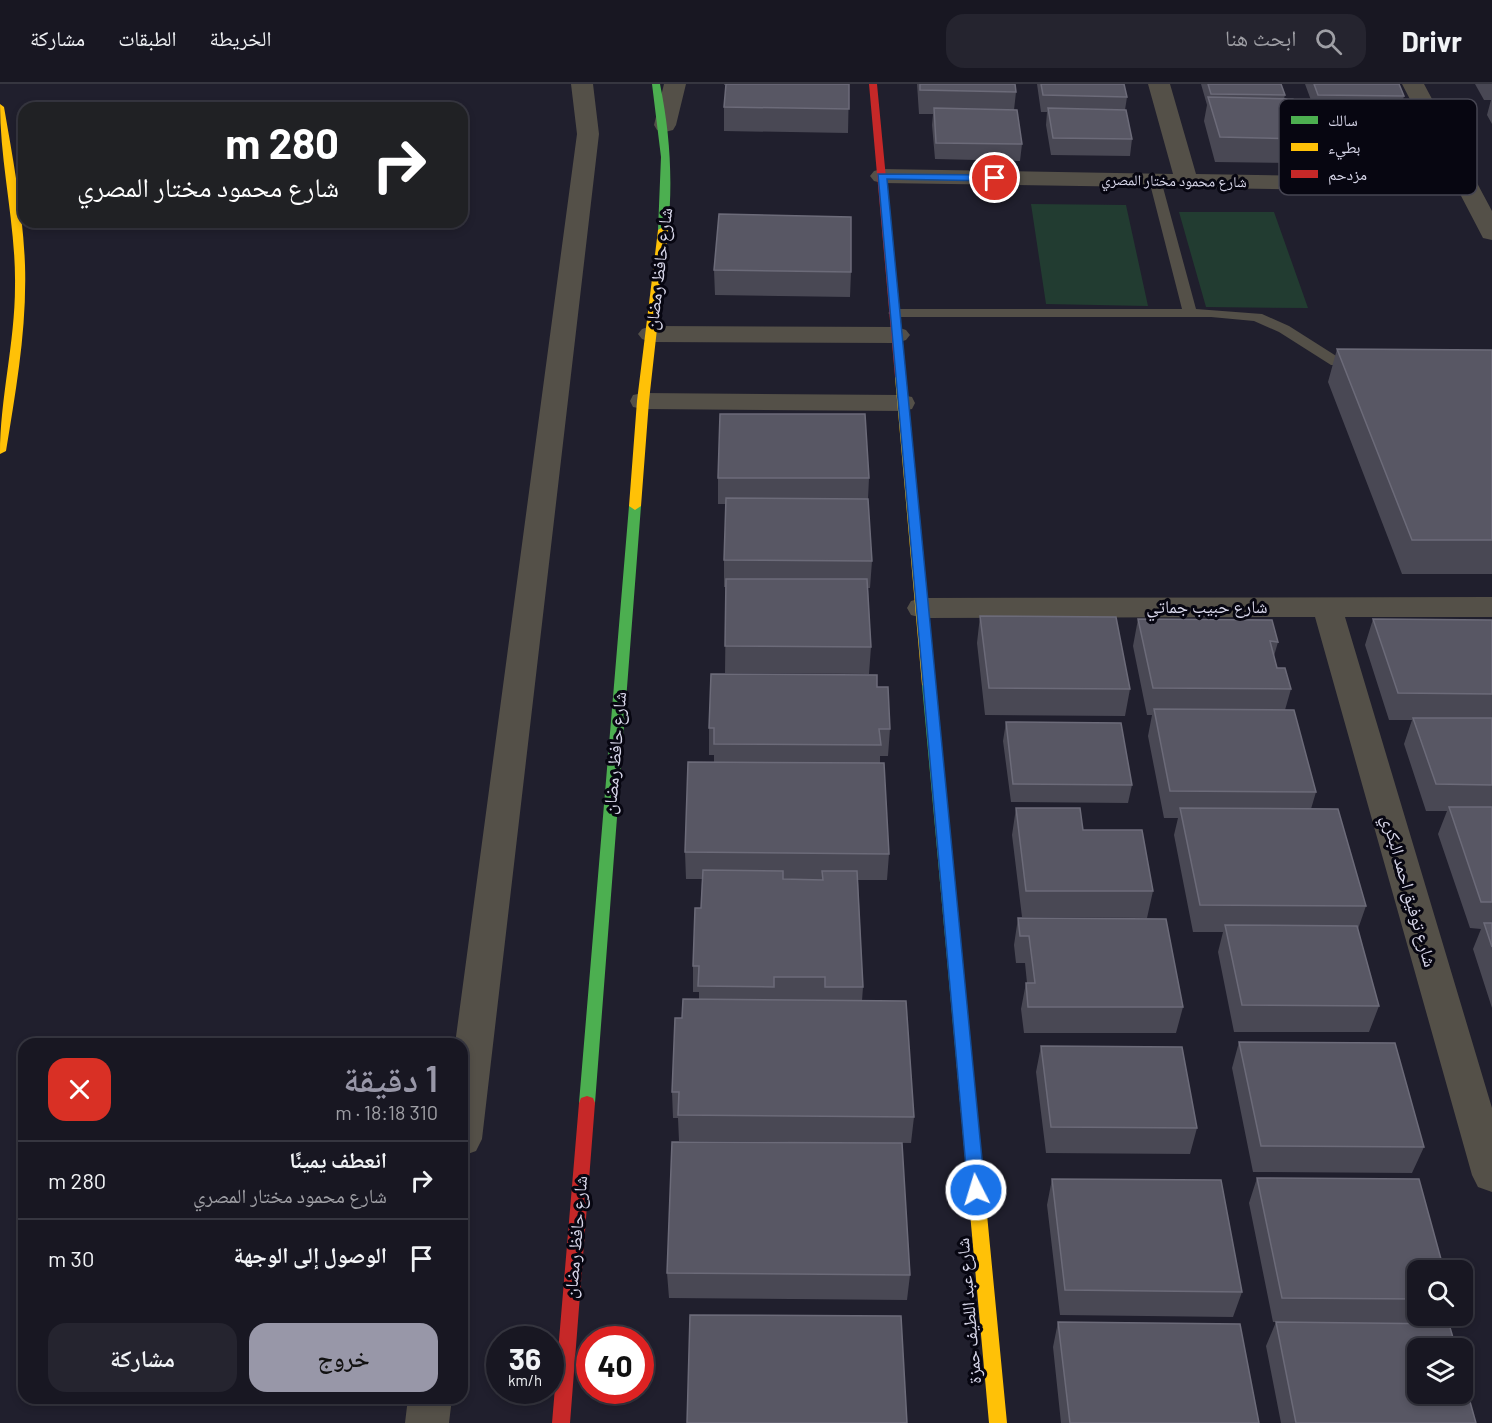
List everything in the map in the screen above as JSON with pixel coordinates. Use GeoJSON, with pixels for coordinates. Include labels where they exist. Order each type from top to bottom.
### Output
{"type":"FeatureCollection","features":[{"type":"Feature","properties":{"kind":"main road","name":"شارع حافظ رمضان"},"geometry":{"type":"LineString","coordinates":[[561,1423],[643,401],[668,189],[665,125],[656,84]]}},
{"type":"Feature","properties":{"kind":"main road","name":"شارع عبد اللطيف حمزة"},"geometry":{"type":"LineString","coordinates":[[873,84],[998,1423]]}},
{"type":"Feature","properties":{"kind":"main road"},"geometry":{"type":"LineString","coordinates":[[0,108],[16,213],[20,280],[12,390],[0,451]]}},
{"type":"Feature","properties":{"kind":"main road"},"geometry":{"type":"LineString","coordinates":[[4,238],[16,213]]}},
{"type":"Feature","properties":{"kind":"street"},"geometry":{"type":"LineString","coordinates":[[468,1091],[586,146],[587,110],[582,84]]}},
{"type":"Feature","properties":{"kind":"street"},"geometry":{"type":"LineString","coordinates":[[665,125],[675,84]]}},
{"type":"Feature","properties":{"kind":"street"},"geometry":{"type":"LineString","coordinates":[[1159,84],[1187,181]]}},
{"type":"Feature","properties":{"kind":"street"},"geometry":{"type":"LineString","coordinates":[[1413,84],[1421,99]]}},
{"type":"Feature","properties":{"kind":"street","name":"شارع محمود مختار المصري"},"geometry":{"type":"LineString","coordinates":[[882,176],[1279,182]]}},
{"type":"Feature","properties":{"kind":"street"},"geometry":{"type":"LineString","coordinates":[[1471,195],[1492,233]]}},
{"type":"Feature","properties":{"kind":"street"},"geometry":{"type":"LineString","coordinates":[[651,334],[896,324]]}},
{"type":"Feature","properties":{"kind":"street"},"geometry":{"type":"LineString","coordinates":[[643,401],[902,403]]}},
{"type":"Feature","properties":{"kind":"street","name":"شارع توفيق احمد البكري"},"geometry":{"type":"LineString","coordinates":[[1327,607],[1492,1175]]}},
{"type":"Feature","properties":{"kind":"street","name":"شارع حبيب جماتي"},"geometry":{"type":"LineString","coordinates":[[922,608],[1492,607]]}},
{"type":"Feature","properties":{"kind":"street"},"geometry":{"type":"LineString","coordinates":[[427,1423],[429,1404]]}},
{"type":"Feature","properties":{"kind":"lane"},"geometry":{"type":"LineString","coordinates":[[1155,180],[1190,313]]}},
{"type":"Feature","properties":{"kind":"lane"},"geometry":{"type":"LineString","coordinates":[[896,324],[1190,313],[1257,317],[1284,328],[1336,362]]}},
{"type":"Feature","properties":{"kind":"green space"},"geometry":{"type":"Polygon","coordinates":[[[1031,204],[1126,205],[1148,306],[1046,304],[1031,204]]]}},
{"type":"Feature","properties":{"kind":"green space"},"geometry":{"type":"Polygon","coordinates":[[[1179,212],[1274,212],[1308,308],[1206,307],[1179,212]]]}},
{"type":"Feature","properties":{"kind":"building"},"geometry":{"type":"Polygon","coordinates":[[[726,84],[849,84],[849,109],[724,107],[726,84]]]}},
{"type":"Feature","properties":{"kind":"building"},"geometry":{"type":"Polygon","coordinates":[[[920,84],[1015,84],[1016,92],[920,90],[920,84]]]}},
{"type":"Feature","properties":{"kind":"building"},"geometry":{"type":"Polygon","coordinates":[[[1041,84],[1124,84],[1127,97],[1043,95],[1041,84]]]}},
{"type":"Feature","properties":{"kind":"building"},"geometry":{"type":"Polygon","coordinates":[[[1208,84],[1281,84],[1285,95],[1211,94],[1208,84]]]}},
{"type":"Feature","properties":{"kind":"building"},"geometry":{"type":"Polygon","coordinates":[[[1314,84],[1399,84],[1404,96],[1318,95],[1314,84]]]}},
{"type":"Feature","properties":{"kind":"building"},"geometry":{"type":"Polygon","coordinates":[[[1208,97],[1293,99],[1279,99],[1279,138],[1220,137],[1208,97]]]}},
{"type":"Feature","properties":{"kind":"building"},"geometry":{"type":"Polygon","coordinates":[[[934,108],[1017,110],[1022,144],[936,143],[934,108]]]}},
{"type":"Feature","properties":{"kind":"building"},"geometry":{"type":"Polygon","coordinates":[[[1048,108],[1126,110],[1132,139],[1053,138],[1048,108]]]}},
{"type":"Feature","properties":{"kind":"building"},"geometry":{"type":"Polygon","coordinates":[[[719,214],[851,217],[851,272],[714,270],[719,214]]]}},
{"type":"Feature","properties":{"kind":"building"},"geometry":{"type":"Polygon","coordinates":[[[1337,349],[1492,350],[1492,540],[1412,540],[1337,349]]]}},
{"type":"Feature","properties":{"kind":"building"},"geometry":{"type":"Polygon","coordinates":[[[720,414],[865,414],[869,478],[718,478],[720,414]]]}},
{"type":"Feature","properties":{"kind":"building"},"geometry":{"type":"Polygon","coordinates":[[[726,498],[868,499],[872,561],[724,560],[726,498]]]}},
{"type":"Feature","properties":{"kind":"building"},"geometry":{"type":"Polygon","coordinates":[[[726,579],[867,579],[871,647],[725,646],[726,579]]]}},
{"type":"Feature","properties":{"kind":"building"},"geometry":{"type":"Polygon","coordinates":[[[980,616],[1116,617],[1130,689],[989,688],[980,616]]]}},
{"type":"Feature","properties":{"kind":"building"},"geometry":{"type":"Polygon","coordinates":[[[1138,619],[1272,620],[1278,642],[1270,641],[1277,668],[1285,668],[1291,689],[1153,688],[1138,619]]]}},
{"type":"Feature","properties":{"kind":"building"},"geometry":{"type":"Polygon","coordinates":[[[1373,619],[1492,620],[1492,694],[1398,693],[1373,619]]]}},
{"type":"Feature","properties":{"kind":"building"},"geometry":{"type":"Polygon","coordinates":[[[711,674],[877,675],[877,687],[888,687],[890,729],[879,729],[881,745],[714,744],[714,728],[709,728],[711,674]]]}},
{"type":"Feature","properties":{"kind":"building"},"geometry":{"type":"Polygon","coordinates":[[[1154,709],[1294,710],[1316,792],[1170,791],[1154,709]]]}},
{"type":"Feature","properties":{"kind":"building"},"geometry":{"type":"Polygon","coordinates":[[[1413,718],[1492,718],[1492,785],[1436,784],[1413,718]]]}},
{"type":"Feature","properties":{"kind":"building"},"geometry":{"type":"Polygon","coordinates":[[[1006,722],[1121,723],[1132,785],[1013,784],[1006,722]]]}},
{"type":"Feature","properties":{"kind":"building"},"geometry":{"type":"Polygon","coordinates":[[[688,762],[884,763],[889,854],[685,852],[688,762]]]}},
{"type":"Feature","properties":{"kind":"building"},"geometry":{"type":"Polygon","coordinates":[[[1449,807],[1492,807],[1492,902],[1481,902],[1449,807]]]}},
{"type":"Feature","properties":{"kind":"building"},"geometry":{"type":"Polygon","coordinates":[[[1016,808],[1080,808],[1083,830],[1142,830],[1153,891],[1026,891],[1016,808]]]}},
{"type":"Feature","properties":{"kind":"building"},"geometry":{"type":"Polygon","coordinates":[[[1180,808],[1338,809],[1366,906],[1200,905],[1180,808]]]}},
{"type":"Feature","properties":{"kind":"building"},"geometry":{"type":"Polygon","coordinates":[[[703,870],[783,871],[783,879],[823,880],[822,871],[857,871],[863,987],[825,987],[825,977],[774,977],[774,987],[698,986],[699,966],[693,966],[695,908],[701,908],[703,870]]]}},
{"type":"Feature","properties":{"kind":"building"},"geometry":{"type":"Polygon","coordinates":[[[1018,918],[1166,919],[1183,1007],[1028,1007],[1026,983],[1035,983],[1029,936],[1020,936],[1018,918]]]}},
{"type":"Feature","properties":{"kind":"building"},"geometry":{"type":"Polygon","coordinates":[[[1484,923],[1492,923],[1492,947],[1484,923]]]}},
{"type":"Feature","properties":{"kind":"building"},"geometry":{"type":"Polygon","coordinates":[[[1225,925],[1357,926],[1379,1006],[1242,1005],[1225,925]]]}},
{"type":"Feature","properties":{"kind":"building"},"geometry":{"type":"Polygon","coordinates":[[[683,999],[906,1001],[914,1117],[678,1115],[679,1092],[672,1092],[675,1018],[682,1018],[683,999]]]}},
{"type":"Feature","properties":{"kind":"building"},"geometry":{"type":"Polygon","coordinates":[[[1239,1042],[1395,1043],[1424,1147],[1261,1146],[1239,1042]]]}},
{"type":"Feature","properties":{"kind":"building"},"geometry":{"type":"Polygon","coordinates":[[[1041,1046],[1182,1047],[1197,1128],[1051,1127],[1041,1046]]]}},
{"type":"Feature","properties":{"kind":"building"},"geometry":{"type":"Polygon","coordinates":[[[672,1142],[902,1143],[910,1275],[667,1273],[672,1142]]]}},
{"type":"Feature","properties":{"kind":"building"},"geometry":{"type":"Polygon","coordinates":[[[1257,1178],[1419,1179],[1441,1260],[1407,1260],[1407,1299],[1282,1298],[1257,1178]]]}},
{"type":"Feature","properties":{"kind":"building"},"geometry":{"type":"Polygon","coordinates":[[[1052,1179],[1221,1180],[1242,1292],[1065,1290],[1052,1179]]]}},
{"type":"Feature","properties":{"kind":"building"},"geometry":{"type":"Polygon","coordinates":[[[690,1315],[901,1316],[907,1423],[687,1423],[690,1315]]]}},
{"type":"Feature","properties":{"kind":"building"},"geometry":{"type":"Polygon","coordinates":[[[1058,1322],[1240,1324],[1259,1423],[1070,1423],[1058,1322]]]}},
{"type":"Feature","properties":{"kind":"building"},"geometry":{"type":"Polygon","coordinates":[[[1276,1322],[1450,1326],[1453,1338],[1407,1338],[1407,1404],[1471,1404],[1476,1423],[1296,1423],[1276,1322]]]}},
{"type":"Feature","properties":{"kind":"traffic: fast"},"geometry":{"type":"LineString","coordinates":[[656,84],[663,121],[666,157],[663,230]]}},
{"type":"Feature","properties":{"kind":"traffic: fast"},"geometry":{"type":"LineString","coordinates":[[587,1103],[635,506]]}},
{"type":"Feature","properties":{"kind":"traffic: fast"},"geometry":{"type":"LineString","coordinates":[[929,685],[964,1058]]}},
{"type":"Feature","properties":{"kind":"traffic: slow"},"geometry":{"type":"LineString","coordinates":[[0,107],[17,225],[20,265],[15,359],[0,451]]}},
{"type":"Feature","properties":{"kind":"traffic: slow"},"geometry":{"type":"LineString","coordinates":[[635,506],[643,401],[663,230]]}},
{"type":"Feature","properties":{"kind":"traffic: slow"},"geometry":{"type":"LineString","coordinates":[[900,377],[929,685]]}},
{"type":"Feature","properties":{"kind":"traffic: slow"},"geometry":{"type":"LineString","coordinates":[[964,1058],[998,1423]]}},
{"type":"Feature","properties":{"kind":"traffic: jam"},"geometry":{"type":"LineString","coordinates":[[873,84],[900,377]]}},
{"type":"Feature","properties":{"kind":"traffic: jam"},"geometry":{"type":"LineString","coordinates":[[561,1423],[587,1103]]}},
{"type":"Feature","properties":{"kind":"route"},"geometry":{"type":"LineString","coordinates":[[976,1190],[882,176],[995,178]]}}]}
